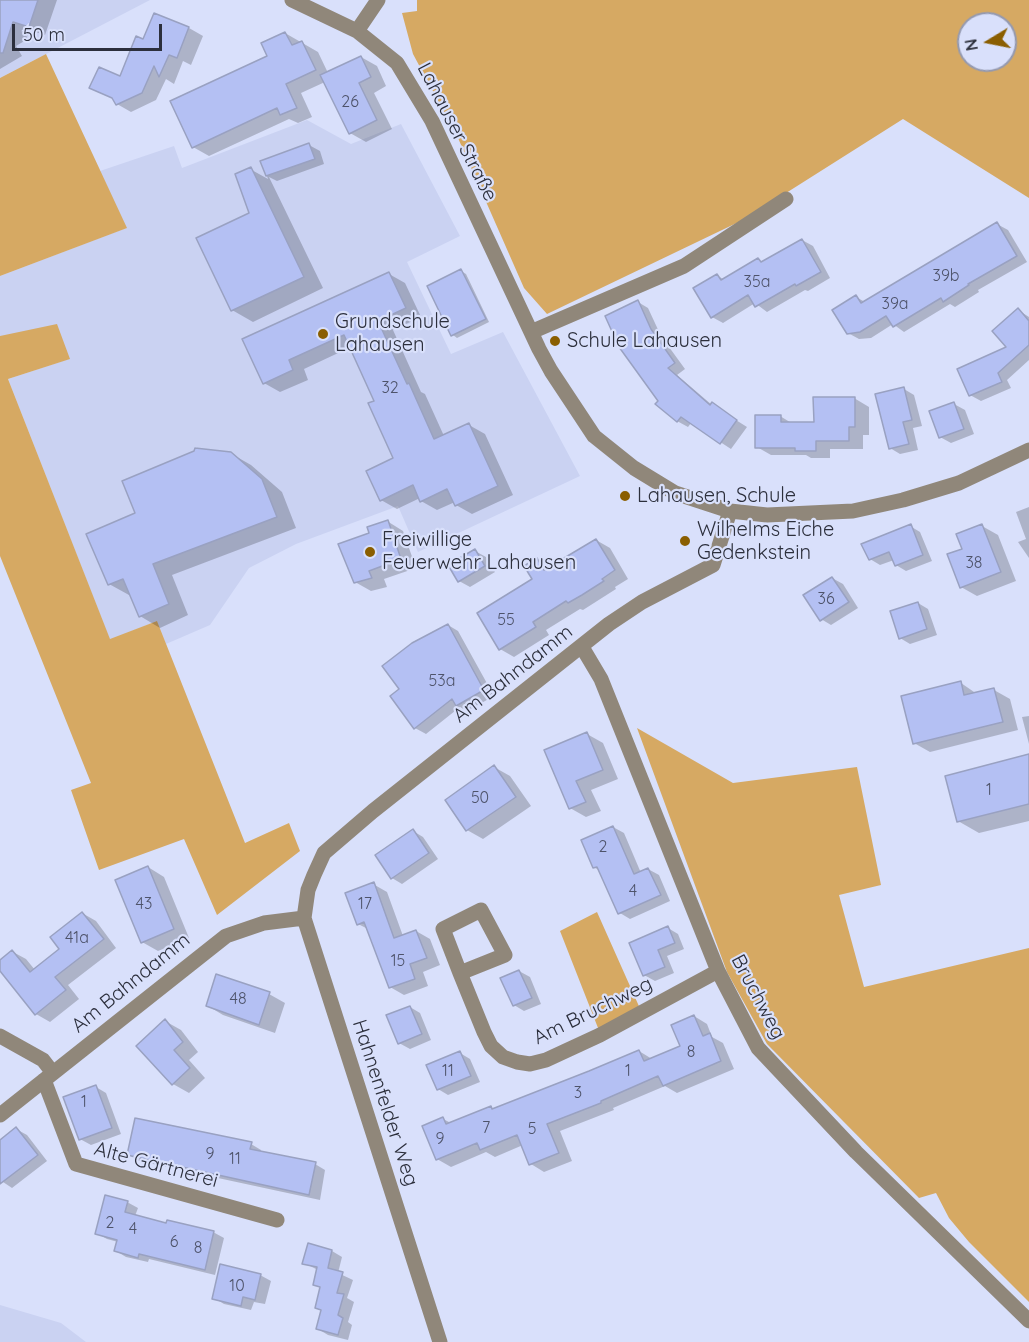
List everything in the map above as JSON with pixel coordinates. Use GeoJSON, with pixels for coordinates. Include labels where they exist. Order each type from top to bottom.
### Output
{"type":"FeatureCollection","features":[{"type":"Feature","properties":{"kind":"street","name":"Lahauser Straße"},"geometry":{"type":"LineString","coordinates":[[292,0],[357,31],[397,63],[432,122],[551,371],[594,436],[634,468],[675,493],[730,511],[767,516],[854,511],[903,500],[959,483],[1029,450]]}},
{"type":"Feature","properties":{"kind":"street"},"geometry":{"type":"LineString","coordinates":[[357,31],[378,0]]}},
{"type":"Feature","properties":{"kind":"street"},"geometry":{"type":"LineString","coordinates":[[531,332],[684,266],[786,199]]}},
{"type":"Feature","properties":{"kind":"street","name":"Am Bahndamm"},"geometry":{"type":"LineString","coordinates":[[314,875],[324,853],[332,846],[609,624],[713,565],[730,511]]}},
{"type":"Feature","properties":{"kind":"street","name":"Bruchweg"},"geometry":{"type":"LineString","coordinates":[[582,647],[601,679],[718,971],[758,1048],[856,1152],[1029,1322]]}},
{"type":"Feature","properties":{"kind":"street","name":"Hahnenfelder Weg"},"geometry":{"type":"LineString","coordinates":[[314,875],[308,890],[304,918],[440,1342]]}},
{"type":"Feature","properties":{"kind":"street","name":"Am Bahndamm"},"geometry":{"type":"LineString","coordinates":[[0,1115],[226,936],[264,923],[304,918]]}},
{"type":"Feature","properties":{"kind":"street","name":"Am Bruchweg"},"geometry":{"type":"LineString","coordinates":[[460,973],[491,1046],[502,1057],[530,1064],[546,1060],[600,1035],[718,971]]}},
{"type":"Feature","properties":{"kind":"street"},"geometry":{"type":"LineString","coordinates":[[0,1036],[43,1060],[49,1076]]}},
{"type":"Feature","properties":{"kind":"street","name":"Alte Gärtnerei"},"geometry":{"type":"LineString","coordinates":[[49,1076],[76,1164],[278,1220]]}},
{"type":"Feature","properties":{"kind":"shaded area"},"geometry":{"type":"Polygon","coordinates":[[[0,0],[150,0],[0,78],[0,0]]]}},
{"type":"Feature","properties":{"kind":"shaded area"},"geometry":{"type":"Polygon","coordinates":[[[417,0],[1029,0],[1029,198],[903,119],[745,219],[547,314],[524,288],[458,138],[413,54],[402,13],[417,11],[417,0]]]}},
{"type":"Feature","properties":{"kind":"shaded area"},"geometry":{"type":"Polygon","coordinates":[[[46,54],[127,228],[0,276],[0,78],[46,54]]]}},
{"type":"Feature","properties":{"kind":"shaded area","name":"Grundschule Lahausen"},"geometry":{"type":"Polygon","coordinates":[[[307,120],[351,144],[401,124],[460,236],[407,262],[451,354],[503,332],[580,476],[418,552],[398,506],[296,544],[249,568],[210,625],[166,644],[157,621],[110,640],[8,379],[69,359],[0,336],[0,276],[126,228],[100,171],[174,146],[182,168],[307,120]]]}},
{"type":"Feature","properties":{"kind":"shaded area"},"geometry":{"type":"Polygon","coordinates":[[[57,324],[70,359],[8,379],[110,639],[157,621],[245,843],[289,823],[300,851],[217,915],[184,839],[99,870],[71,790],[91,783],[0,556],[0,336],[57,324]]]}},
{"type":"Feature","properties":{"kind":"shaded area"},"geometry":{"type":"Polygon","coordinates":[[[637,728],[733,783],[857,767],[881,885],[839,895],[864,987],[1029,948],[1029,1302],[969,1242],[949,1218],[936,1193],[919,1198],[767,1044],[727,972],[637,728]]]}},
{"type":"Feature","properties":{"kind":"shaded area"},"geometry":{"type":"Polygon","coordinates":[[[597,912],[642,1013],[600,1033],[560,931],[597,912]]]}},
{"type":"Feature","properties":{"kind":"shaded area"},"geometry":{"type":"Polygon","coordinates":[[[0,1305],[61,1323],[86,1342],[0,1342],[0,1305]]]}},
{"type":"Feature","properties":{"kind":"building"},"geometry":{"type":"Polygon","coordinates":[[[0,0],[38,0],[29,27],[13,22],[3,53],[0,53],[0,0]]]}},
{"type":"Feature","properties":{"kind":"building"},"geometry":{"type":"Polygon","coordinates":[[[154,13],[189,27],[177,58],[169,55],[159,77],[154,66],[142,93],[116,105],[112,98],[89,88],[99,67],[120,76],[136,36],[143,39],[154,13]]]}},
{"type":"Feature","properties":{"kind":"building"},"geometry":{"type":"Polygon","coordinates":[[[285,32],[292,45],[302,41],[316,70],[286,84],[297,108],[280,115],[277,108],[192,148],[170,101],[267,56],[261,43],[285,32]]]}},
{"type":"Feature","properties":{"kind":"building"},"geometry":{"type":"Polygon","coordinates":[[[361,56],[371,77],[359,83],[377,120],[349,134],[320,75],[361,56]]]}},
{"type":"Feature","properties":{"kind":"building"},"geometry":{"type":"Polygon","coordinates":[[[309,143],[315,159],[266,176],[260,161],[309,143]]]}},
{"type":"Feature","properties":{"kind":"building"},"geometry":{"type":"Polygon","coordinates":[[[251,167],[304,277],[231,311],[196,238],[249,213],[235,174],[251,167]]]}},
{"type":"Feature","properties":{"kind":"building"},"geometry":{"type":"Polygon","coordinates":[[[997,222],[1017,256],[968,284],[943,302],[941,298],[893,327],[886,316],[860,332],[847,334],[832,310],[856,295],[861,303],[997,222]]]}},
{"type":"Feature","properties":{"kind":"building"},"geometry":{"type":"Polygon","coordinates":[[[802,239],[821,272],[755,307],[748,295],[711,318],[693,288],[717,274],[721,280],[758,258],[761,262],[802,239]]]}},
{"type":"Feature","properties":{"kind":"building"},"geometry":{"type":"Polygon","coordinates":[[[461,269],[486,319],[451,336],[427,286],[461,269]]]}},
{"type":"Feature","properties":{"kind":"building"},"geometry":{"type":"Polygon","coordinates":[[[389,272],[406,308],[378,321],[434,439],[469,423],[498,486],[455,506],[447,489],[420,502],[413,485],[380,501],[366,471],[393,458],[368,403],[374,401],[344,335],[289,360],[293,370],[263,384],[242,339],[389,272]]]}},
{"type":"Feature","properties":{"kind":"building"},"geometry":{"type":"Polygon","coordinates":[[[638,300],[651,329],[675,363],[668,368],[710,405],[712,402],[737,420],[720,444],[681,417],[677,422],[655,404],[658,401],[619,347],[605,316],[638,300]]]}},
{"type":"Feature","properties":{"kind":"building"},"geometry":{"type":"Polygon","coordinates":[[[1018,308],[1029,321],[1029,345],[998,373],[1002,382],[969,396],[957,369],[1006,347],[992,331],[1018,308]]]}},
{"type":"Feature","properties":{"kind":"building"},"geometry":{"type":"Polygon","coordinates":[[[904,387],[912,420],[903,422],[909,444],[889,449],[875,394],[904,387]]]}},
{"type":"Feature","properties":{"kind":"building"},"geometry":{"type":"Polygon","coordinates":[[[813,397],[855,397],[855,427],[849,427],[849,441],[816,441],[816,451],[795,451],[795,448],[755,448],[755,415],[781,415],[781,422],[814,422],[813,397]]]}},
{"type":"Feature","properties":{"kind":"building"},"geometry":{"type":"Polygon","coordinates":[[[954,402],[964,429],[939,438],[929,411],[954,402]]]}},
{"type":"Feature","properties":{"kind":"building"},"geometry":{"type":"Polygon","coordinates":[[[195,448],[231,452],[262,479],[277,517],[153,564],[169,604],[139,617],[123,579],[108,585],[86,534],[135,513],[122,481],[194,451],[195,448]]]}},
{"type":"Feature","properties":{"kind":"building","name":"Freiwillige Feuerwehr Lahausen"},"geometry":{"type":"Polygon","coordinates":[[[388,520],[401,559],[369,571],[372,578],[354,583],[338,544],[369,533],[367,527],[388,520]]]}},
{"type":"Feature","properties":{"kind":"building"},"geometry":{"type":"Polygon","coordinates":[[[911,524],[923,555],[895,566],[889,552],[869,560],[861,544],[911,524]]]}},
{"type":"Feature","properties":{"kind":"building"},"geometry":{"type":"Polygon","coordinates":[[[982,524],[1001,572],[960,588],[947,554],[962,549],[956,534],[982,524]]]}},
{"type":"Feature","properties":{"kind":"building"},"geometry":{"type":"Polygon","coordinates":[[[596,539],[615,570],[602,579],[604,581],[582,595],[568,603],[566,601],[533,622],[536,627],[499,650],[477,613],[532,579],[524,566],[537,558],[544,570],[596,539]]]}},
{"type":"Feature","properties":{"kind":"building"},"geometry":{"type":"Polygon","coordinates":[[[475,549],[485,566],[458,582],[448,565],[475,549]]]}},
{"type":"Feature","properties":{"kind":"building"},"geometry":{"type":"Polygon","coordinates":[[[832,577],[849,602],[820,621],[803,595],[832,577]]]}},
{"type":"Feature","properties":{"kind":"building"},"geometry":{"type":"Polygon","coordinates":[[[918,602],[927,629],[899,639],[890,611],[918,602]]]}},
{"type":"Feature","properties":{"kind":"building"},"geometry":{"type":"Polygon","coordinates":[[[448,624],[484,690],[456,706],[452,699],[414,729],[390,696],[399,689],[382,666],[412,643],[448,624]]]}},
{"type":"Feature","properties":{"kind":"building"},"geometry":{"type":"Polygon","coordinates":[[[961,681],[964,695],[994,688],[1003,722],[913,744],[901,696],[961,681]]]}},
{"type":"Feature","properties":{"kind":"building"},"geometry":{"type":"Polygon","coordinates":[[[587,732],[603,770],[576,781],[586,802],[569,809],[544,750],[587,732]]]}},
{"type":"Feature","properties":{"kind":"building"},"geometry":{"type":"Polygon","coordinates":[[[1029,754],[1029,804],[957,822],[945,776],[1029,754]]]}},
{"type":"Feature","properties":{"kind":"building"},"geometry":{"type":"Polygon","coordinates":[[[494,765],[516,797],[466,831],[445,800],[494,765]]]}},
{"type":"Feature","properties":{"kind":"building"},"geometry":{"type":"Polygon","coordinates":[[[613,826],[634,874],[648,868],[661,895],[618,914],[597,867],[593,868],[581,840],[613,826]]]}},
{"type":"Feature","properties":{"kind":"building"},"geometry":{"type":"Polygon","coordinates":[[[413,829],[429,853],[391,879],[375,855],[413,829]]]}},
{"type":"Feature","properties":{"kind":"building"},"geometry":{"type":"Polygon","coordinates":[[[148,866],[174,929],[141,943],[115,880],[148,866]]]}},
{"type":"Feature","properties":{"kind":"building"},"geometry":{"type":"Polygon","coordinates":[[[374,882],[394,938],[416,930],[427,958],[410,964],[415,979],[389,988],[364,922],[357,925],[345,893],[374,882]]]}},
{"type":"Feature","properties":{"kind":"building"},"geometry":{"type":"Polygon","coordinates":[[[82,912],[104,939],[55,977],[66,990],[35,1015],[0,971],[0,960],[12,950],[30,972],[59,949],[50,937],[82,912]]]}},
{"type":"Feature","properties":{"kind":"building"},"geometry":{"type":"Polygon","coordinates":[[[668,926],[675,943],[658,950],[665,967],[643,976],[629,943],[668,926]]]}},
{"type":"Feature","properties":{"kind":"building"},"geometry":{"type":"Polygon","coordinates":[[[519,970],[532,998],[513,1006],[500,978],[519,970]]]}},
{"type":"Feature","properties":{"kind":"building"},"geometry":{"type":"Polygon","coordinates":[[[216,974],[270,992],[259,1025],[206,1006],[216,974]]]}},
{"type":"Feature","properties":{"kind":"building"},"geometry":{"type":"Polygon","coordinates":[[[410,1006],[422,1034],[398,1044],[386,1015],[410,1006]]]}},
{"type":"Feature","properties":{"kind":"building"},"geometry":{"type":"Polygon","coordinates":[[[694,1015],[703,1036],[710,1033],[721,1061],[663,1086],[658,1076],[601,1101],[601,1103],[547,1124],[559,1153],[529,1165],[517,1135],[480,1150],[477,1143],[436,1160],[422,1126],[443,1117],[446,1124],[491,1106],[492,1109],[639,1050],[644,1061],[680,1046],[671,1025],[694,1015]]]}},
{"type":"Feature","properties":{"kind":"building"},"geometry":{"type":"Polygon","coordinates":[[[165,1019],[183,1042],[174,1050],[190,1068],[172,1085],[136,1046],[165,1019]]]}},
{"type":"Feature","properties":{"kind":"building"},"geometry":{"type":"Polygon","coordinates":[[[460,1051],[471,1076],[437,1090],[426,1065],[460,1051]]]}},
{"type":"Feature","properties":{"kind":"building"},"geometry":{"type":"Polygon","coordinates":[[[96,1085],[112,1128],[79,1140],[63,1097],[96,1085]]]}},
{"type":"Feature","properties":{"kind":"building"},"geometry":{"type":"Polygon","coordinates":[[[135,1118],[252,1142],[250,1149],[316,1162],[309,1195],[127,1155],[135,1118]]]}},
{"type":"Feature","properties":{"kind":"building"},"geometry":{"type":"Polygon","coordinates":[[[16,1127],[38,1155],[0,1184],[0,1140],[16,1127]]]}},
{"type":"Feature","properties":{"kind":"building"},"geometry":{"type":"Polygon","coordinates":[[[105,1195],[128,1201],[125,1212],[166,1223],[167,1220],[214,1231],[205,1270],[139,1254],[138,1258],[114,1251],[117,1240],[95,1234],[105,1195]]]}},
{"type":"Feature","properties":{"kind":"building"},"geometry":{"type":"Polygon","coordinates":[[[308,1243],[332,1250],[328,1268],[343,1272],[337,1293],[344,1294],[338,1315],[343,1318],[338,1335],[316,1329],[321,1310],[315,1308],[320,1287],[313,1285],[317,1267],[302,1264],[308,1243]]]}},
{"type":"Feature","properties":{"kind":"building"},"geometry":{"type":"Polygon","coordinates":[[[220,1264],[261,1274],[255,1300],[243,1297],[241,1306],[212,1299],[220,1264]]]}},
{"type":"Feature","properties":{"kind":"place","name":"Grundschule Lahausen"},"geometry":{"type":"Point","coordinates":[323,334]}},
{"type":"Feature","properties":{"kind":"place","name":"Schule Lahausen"},"geometry":{"type":"Point","coordinates":[555,341]}},
{"type":"Feature","properties":{"kind":"place","name":"Lahausen, Schule"},"geometry":{"type":"Point","coordinates":[625,496]}},
{"type":"Feature","properties":{"kind":"place","name":"Wilhelms Eiche Gedenkstein"},"geometry":{"type":"Point","coordinates":[685,541]}},
{"type":"Feature","properties":{"kind":"place","name":"Freiwillige Feuerwehr Lahausen"},"geometry":{"type":"Point","coordinates":[370,552]}}]}
